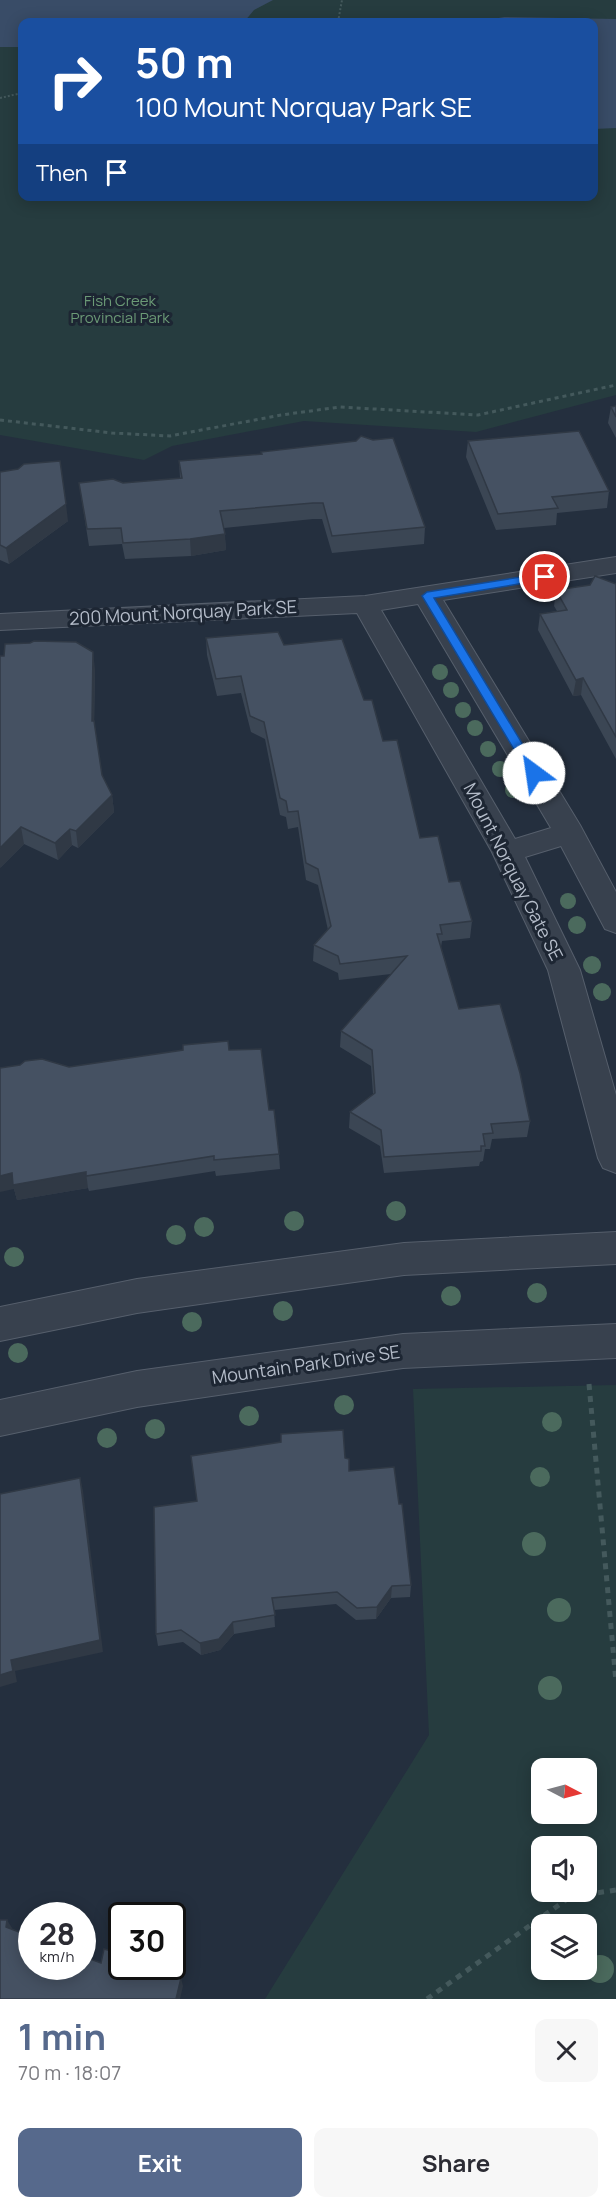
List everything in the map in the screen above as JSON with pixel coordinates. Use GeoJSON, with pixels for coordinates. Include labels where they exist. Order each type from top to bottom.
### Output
{"type":"FeatureCollection","features":[{"type":"Feature","properties":{"kind":"street","name":"200 Mount Norquay Park SE"},"geometry":{"type":"LineString","coordinates":[[0,622],[365,604],[616,565]]}},
{"type":"Feature","properties":{"kind":"street"},"geometry":{"type":"LineString","coordinates":[[427,596],[569,833],[616,921]]}},
{"type":"Feature","properties":{"kind":"street","name":"Mount Norquay Gate SE"},"geometry":{"type":"LineString","coordinates":[[365,604],[507,852],[564,970],[616,1158]]}},
{"type":"Feature","properties":{"kind":"street"},"geometry":{"type":"LineString","coordinates":[[507,852],[569,833]]}},
{"type":"Feature","properties":{"kind":"street"},"geometry":{"type":"LineString","coordinates":[[0,1324],[137,1296],[404,1258],[616,1248]]}},
{"type":"Feature","properties":{"kind":"street","name":"Mountain Park Drive SE"},"geometry":{"type":"LineString","coordinates":[[0,1418],[137,1389],[403,1351],[616,1341]]}},
{"type":"Feature","properties":{"kind":"path"},"geometry":{"type":"LineString","coordinates":[[340,18],[342,0]]}},
{"type":"Feature","properties":{"kind":"path"},"geometry":{"type":"LineString","coordinates":[[0,98],[18,94]]}},
{"type":"Feature","properties":{"kind":"path"},"geometry":{"type":"LineString","coordinates":[[0,420],[170,436],[281,415],[340,407],[478,415],[616,385]]}},
{"type":"Feature","properties":{"kind":"path"},"geometry":{"type":"LineString","coordinates":[[589,1382],[616,1682]]}},
{"type":"Feature","properties":{"kind":"path"},"geometry":{"type":"LineString","coordinates":[[427,1999],[570,1897],[616,1890]]}},
{"type":"Feature","properties":{"kind":"green space","name":"Fish Creek Provincial Park"},"geometry":{"type":"Polygon","coordinates":[[[0,0],[616,0],[616,395],[476,432],[304,421],[172,446],[144,460],[0,435],[0,0]]]}},
{"type":"Feature","properties":{"kind":"green space"},"geometry":{"type":"Polygon","coordinates":[[[616,1385],[616,1999],[265,1999],[429,1735],[413,1389],[616,1385]]]}},
{"type":"Feature","properties":{"kind":"water"},"geometry":{"type":"Polygon","coordinates":[[[0,0],[273,0],[254,10],[247,18],[18,18],[18,47],[0,47],[0,0]]]}},
{"type":"Feature","properties":{"kind":"water"},"geometry":{"type":"Polygon","coordinates":[[[504,17],[560,18],[499,18],[504,17]]]}},
{"type":"Feature","properties":{"kind":"water"},"geometry":{"type":"Polygon","coordinates":[[[598,19],[616,19],[616,128],[598,129],[598,19]]]}},
{"type":"Feature","properties":{"kind":"building"},"geometry":{"type":"Polygon","coordinates":[[[616,406],[616,417],[611,407],[616,406]]]}},
{"type":"Feature","properties":{"kind":"building"},"geometry":{"type":"Polygon","coordinates":[[[579,431],[609,491],[552,497],[558,508],[498,514],[468,441],[579,431]]]}},
{"type":"Feature","properties":{"kind":"building"},"geometry":{"type":"Polygon","coordinates":[[[361,436],[373,440],[393,438],[425,527],[332,536],[323,503],[313,503],[220,511],[225,534],[190,539],[123,543],[121,528],[87,529],[79,483],[113,479],[123,483],[182,478],[179,461],[262,454],[261,452],[356,441],[361,436]]]}},
{"type":"Feature","properties":{"kind":"building"},"geometry":{"type":"Polygon","coordinates":[[[60,461],[66,504],[6,548],[0,545],[0,472],[18,469],[24,464],[60,461]]]}},
{"type":"Feature","properties":{"kind":"building"},"geometry":{"type":"Polygon","coordinates":[[[595,576],[616,584],[616,737],[583,678],[576,680],[540,614],[567,610],[556,590],[590,585],[595,576]]]}},
{"type":"Feature","properties":{"kind":"building"},"geometry":{"type":"Polygon","coordinates":[[[278,632],[284,645],[342,639],[364,700],[372,700],[383,741],[397,740],[420,838],[438,836],[449,882],[460,881],[472,921],[440,925],[442,934],[437,934],[459,1009],[500,1004],[520,1073],[530,1121],[491,1124],[493,1133],[483,1134],[485,1146],[481,1146],[481,1151],[384,1157],[381,1130],[350,1112],[375,1093],[372,1050],[341,1031],[407,956],[340,964],[338,956],[314,945],[331,926],[318,869],[306,863],[298,811],[288,812],[286,801],[280,798],[264,722],[250,716],[241,676],[216,679],[206,638],[278,632]]]}},
{"type":"Feature","properties":{"kind":"building"},"geometry":{"type":"Polygon","coordinates":[[[34,641],[76,642],[93,652],[92,721],[94,721],[102,775],[112,795],[76,831],[70,829],[55,843],[21,827],[0,848],[0,656],[4,656],[5,644],[34,641]]]}},
{"type":"Feature","properties":{"kind":"building"},"geometry":{"type":"Polygon","coordinates":[[[228,1041],[229,1050],[261,1049],[269,1110],[274,1110],[279,1154],[214,1160],[214,1156],[86,1176],[86,1172],[13,1185],[12,1173],[0,1176],[0,1068],[42,1059],[69,1067],[183,1050],[183,1045],[228,1041]]]}},
{"type":"Feature","properties":{"kind":"building"},"geometry":{"type":"Polygon","coordinates":[[[343,1430],[345,1458],[349,1459],[349,1471],[394,1467],[399,1504],[402,1504],[411,1585],[392,1586],[377,1607],[357,1608],[337,1592],[272,1598],[275,1615],[233,1622],[219,1639],[200,1643],[181,1630],[156,1634],[154,1507],[197,1501],[191,1456],[281,1442],[281,1434],[343,1430]]]}},
{"type":"Feature","properties":{"kind":"building"},"geometry":{"type":"Polygon","coordinates":[[[80,1478],[100,1640],[11,1660],[13,1671],[0,1675],[0,1494],[80,1478]]]}},
{"type":"Feature","properties":{"kind":"building"},"geometry":{"type":"Polygon","coordinates":[[[0,1920],[7,1920],[6,1927],[18,1932],[18,1980],[96,1980],[96,1961],[101,1963],[104,1949],[108,1950],[108,1980],[181,1980],[176,1999],[0,1999],[0,1920]]]}},
{"type":"Feature","properties":{"kind":"route"},"geometry":{"type":"LineString","coordinates":[[534,773],[427,596],[545,577]]}}]}
